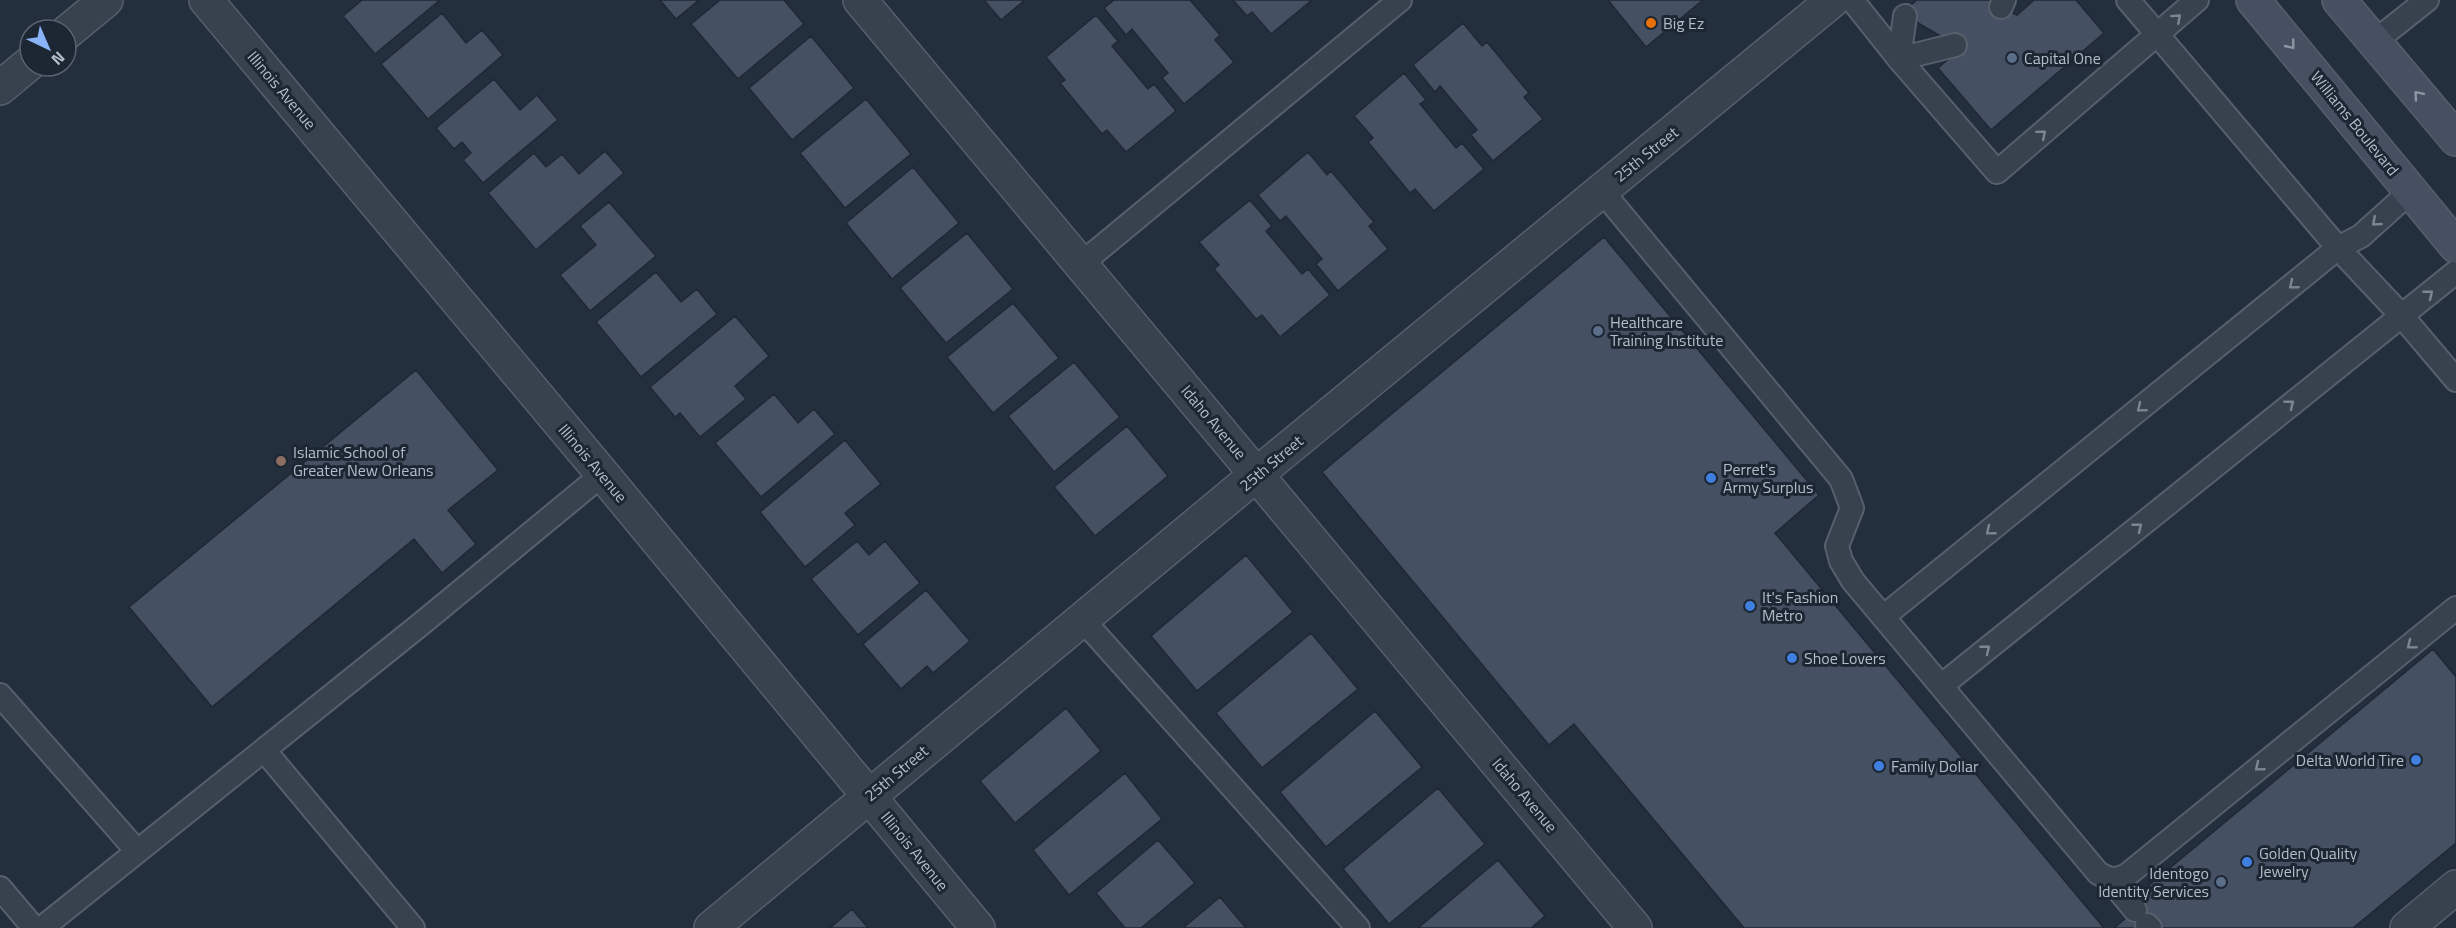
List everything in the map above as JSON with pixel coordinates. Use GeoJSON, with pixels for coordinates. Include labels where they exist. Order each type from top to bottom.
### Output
{"type":"FeatureCollection","features":[{"type":"Feature","properties":{"kind":"main road","name":"Williams Boulevard"},"geometry":{"type":"LineString","coordinates":[[2253,0],[2456,246]]}},
{"type":"Feature","properties":{"kind":"main road"},"geometry":{"type":"LineString","coordinates":[[2339,0],[2456,140]]}},
{"type":"Feature","properties":{"kind":"street"},"geometry":{"type":"LineString","coordinates":[[78,23],[106,0]]}},
{"type":"Feature","properties":{"kind":"street","name":"Illinois Avenue"},"geometry":{"type":"LineString","coordinates":[[207,0],[978,928]]}},
{"type":"Feature","properties":{"kind":"street","name":"Idaho Avenue"},"geometry":{"type":"LineString","coordinates":[[860,0],[1635,928]]}},
{"type":"Feature","properties":{"kind":"street","name":"25th Street"},"geometry":{"type":"LineString","coordinates":[[711,928],[1257,474],[1833,1]]}},
{"type":"Feature","properties":{"kind":"street"},"geometry":{"type":"LineString","coordinates":[[0,88],[18,73]]}},
{"type":"Feature","properties":{"kind":"street"},"geometry":{"type":"LineString","coordinates":[[2407,928],[2456,887]]}},
{"type":"Feature","properties":{"kind":"lane"},"geometry":{"type":"LineString","coordinates":[[1081,264],[1400,0]]}},
{"type":"Feature","properties":{"kind":"lane"},"geometry":{"type":"LineString","coordinates":[[2128,0],[2338,248],[2401,315],[2456,380]]}},
{"type":"Feature","properties":{"kind":"lane"},"geometry":{"type":"LineString","coordinates":[[1833,1],[1899,59],[1998,172],[2197,0]]}},
{"type":"Feature","properties":{"kind":"lane"},"geometry":{"type":"LineString","coordinates":[[2374,42],[2427,0]]}},
{"type":"Feature","properties":{"kind":"lane"},"geometry":{"type":"LineString","coordinates":[[1899,59],[1929,30],[1899,59]]}},
{"type":"Feature","properties":{"kind":"lane"},"geometry":{"type":"LineString","coordinates":[[1602,191],[1841,479],[1852,508],[1837,546],[1841,561],[1853,581],[2098,873],[2118,877],[2144,921]]}},
{"type":"Feature","properties":{"kind":"lane"},"geometry":{"type":"LineString","coordinates":[[1883,617],[2338,248],[2361,236],[2411,191]]}},
{"type":"Feature","properties":{"kind":"lane"},"geometry":{"type":"LineString","coordinates":[[1941,686],[2456,272]]}},
{"type":"Feature","properties":{"kind":"lane"},"geometry":{"type":"LineString","coordinates":[[42,928],[603,474]]}},
{"type":"Feature","properties":{"kind":"lane"},"geometry":{"type":"LineString","coordinates":[[2118,877],[2454,614]]}},
{"type":"Feature","properties":{"kind":"lane"},"geometry":{"type":"LineString","coordinates":[[1083,619],[1358,928]]}},
{"type":"Feature","properties":{"kind":"lane"},"geometry":{"type":"LineString","coordinates":[[0,694],[137,851]]}},
{"type":"Feature","properties":{"kind":"lane"},"geometry":{"type":"LineString","coordinates":[[264,750],[413,928]]}},
{"type":"Feature","properties":{"kind":"lane"},"geometry":{"type":"LineString","coordinates":[[0,888],[34,928]]}},
{"type":"Feature","properties":{"kind":"building"},"geometry":{"type":"Polygon","coordinates":[[[362,0],[440,0],[375,54],[343,16],[362,0]]]}},
{"type":"Feature","properties":{"kind":"building"},"geometry":{"type":"Polygon","coordinates":[[[660,0],[699,0],[676,19],[660,0]]]}},
{"type":"Feature","properties":{"kind":"building"},"geometry":{"type":"Polygon","coordinates":[[[720,0],[784,0],[804,24],[738,79],[691,24],[720,0]]]}},
{"type":"Feature","properties":{"kind":"building"},"geometry":{"type":"Polygon","coordinates":[[[984,0],[1025,0],[1001,20],[984,0]]]}},
{"type":"Feature","properties":{"kind":"building"},"geometry":{"type":"Polygon","coordinates":[[[1114,0],[1190,0],[1220,35],[1215,40],[1234,62],[1184,104],[1162,78],[1168,73],[1132,29],[1126,35],[1104,8],[1114,0]]]}},
{"type":"Feature","properties":{"kind":"building"},"geometry":{"type":"Polygon","coordinates":[[[1233,0],[1312,0],[1271,34],[1252,12],[1247,16],[1233,0]]]}},
{"type":"Feature","properties":{"kind":"building","name":"Big Ez"},"geometry":{"type":"Polygon","coordinates":[[[1608,0],[1703,0],[1646,47],[1608,0]]]}},
{"type":"Feature","properties":{"kind":"building","name":"Capital One"},"geometry":{"type":"Polygon","coordinates":[[[1917,0],[1989,0],[2017,15],[2034,0],[2076,0],[2104,33],[1991,130],[1938,68],[1961,48],[1901,13],[1917,0]]]}},
{"type":"Feature","properties":{"kind":"building"},"geometry":{"type":"Polygon","coordinates":[[[442,13],[466,43],[482,30],[503,55],[428,119],[381,64],[442,13]]]}},
{"type":"Feature","properties":{"kind":"building"},"geometry":{"type":"Polygon","coordinates":[[[1096,15],[1118,41],[1112,46],[1148,89],[1154,84],[1176,111],[1126,152],[1107,130],[1102,134],[1060,83],[1065,80],[1046,57],[1096,15]]]}},
{"type":"Feature","properties":{"kind":"building"},"geometry":{"type":"Polygon","coordinates":[[[1463,23],[1482,46],[1487,42],[1529,93],[1524,97],[1543,119],[1493,161],[1471,135],[1477,130],[1440,86],[1435,92],[1413,65],[1463,23]]]}},
{"type":"Feature","properties":{"kind":"building"},"geometry":{"type":"Polygon","coordinates":[[[811,36],[854,88],[792,140],[749,88],[811,36]]]}},
{"type":"Feature","properties":{"kind":"building"},"geometry":{"type":"Polygon","coordinates":[[[1404,73],[1426,100],[1420,104],[1456,148],[1462,143],[1484,169],[1434,211],[1415,189],[1410,193],[1368,142],[1373,138],[1354,116],[1404,73]]]}},
{"type":"Feature","properties":{"kind":"building"},"geometry":{"type":"Polygon","coordinates":[[[494,79],[520,110],[537,95],[558,120],[483,183],[463,160],[471,153],[462,142],[454,149],[436,128],[494,79]]]}},
{"type":"Feature","properties":{"kind":"building"},"geometry":{"type":"Polygon","coordinates":[[[866,99],[911,154],[845,208],[800,153],[866,99]]]}},
{"type":"Feature","properties":{"kind":"building"},"geometry":{"type":"Polygon","coordinates":[[[605,151],[624,173],[536,250],[488,193],[534,153],[546,167],[562,154],[579,174],[605,151]]]}},
{"type":"Feature","properties":{"kind":"building"},"geometry":{"type":"Polygon","coordinates":[[[1308,152],[1327,175],[1331,171],[1374,222],[1369,226],[1388,249],[1338,291],[1316,264],[1322,259],[1286,216],[1280,221],[1258,195],[1308,152]]]}},
{"type":"Feature","properties":{"kind":"building"},"geometry":{"type":"Polygon","coordinates":[[[913,167],[959,223],[892,279],[846,223],[913,167]]]}},
{"type":"Feature","properties":{"kind":"building"},"geometry":{"type":"Polygon","coordinates":[[[1250,200],[1272,226],[1266,231],[1302,274],[1308,269],[1330,295],[1280,337],[1262,315],[1256,319],[1214,269],[1219,265],[1199,242],[1250,200]]]}},
{"type":"Feature","properties":{"kind":"building"},"geometry":{"type":"Polygon","coordinates":[[[609,202],[656,256],[590,311],[560,275],[596,245],[580,226],[609,202]]]}},
{"type":"Feature","properties":{"kind":"building"},"geometry":{"type":"Polygon","coordinates":[[[967,233],[1013,289],[946,343],[900,288],[967,233]]]}},
{"type":"Feature","properties":{"kind":"building"},"geometry":{"type":"Polygon","coordinates":[[[1604,237],[1819,495],[1775,533],[2104,928],[1744,928],[1574,724],[1549,745],[1322,472],[1604,237]]]}},
{"type":"Feature","properties":{"kind":"building"},"geometry":{"type":"Polygon","coordinates":[[[656,272],[681,302],[697,289],[717,314],[641,377],[596,322],[656,272]]]}},
{"type":"Feature","properties":{"kind":"building"},"geometry":{"type":"Polygon","coordinates":[[[1013,303],[1059,358],[993,413],[947,357],[1013,303]]]}},
{"type":"Feature","properties":{"kind":"building"},"geometry":{"type":"Polygon","coordinates":[[[735,316],[769,356],[735,386],[746,399],[700,437],[680,413],[675,417],[650,387],[735,316]]]}},
{"type":"Feature","properties":{"kind":"building"},"geometry":{"type":"Polygon","coordinates":[[[1074,362],[1120,417],[1054,472],[1008,416],[1074,362]]]}},
{"type":"Feature","properties":{"kind":"building"},"geometry":{"type":"Polygon","coordinates":[[[416,370],[498,470],[448,510],[476,544],[442,573],[414,539],[212,707],[129,607],[416,370]]]}},
{"type":"Feature","properties":{"kind":"building"},"geometry":{"type":"Polygon","coordinates":[[[774,394],[798,423],[814,409],[835,434],[761,497],[715,443],[774,394]]]}},
{"type":"Feature","properties":{"kind":"building"},"geometry":{"type":"Polygon","coordinates":[[[1127,426],[1168,476],[1095,536],[1054,487],[1127,426]]]}},
{"type":"Feature","properties":{"kind":"building"},"geometry":{"type":"Polygon","coordinates":[[[845,440],[881,484],[845,513],[855,525],[805,567],[760,512],[845,440]]]}},
{"type":"Feature","properties":{"kind":"building"},"geometry":{"type":"Polygon","coordinates":[[[857,541],[869,555],[885,541],[920,583],[858,635],[811,579],[857,541]]]}},
{"type":"Feature","properties":{"kind":"building"},"geometry":{"type":"Polygon","coordinates":[[[1246,555],[1293,612],[1197,691],[1151,636],[1246,555]]]}},
{"type":"Feature","properties":{"kind":"building"},"geometry":{"type":"Polygon","coordinates":[[[926,590],[970,641],[933,673],[927,666],[901,689],[863,644],[926,590]]]}},
{"type":"Feature","properties":{"kind":"building"},"geometry":{"type":"Polygon","coordinates":[[[1311,633],[1358,689],[1262,768],[1216,713],[1311,633]]]}},
{"type":"Feature","properties":{"kind":"building"},"geometry":{"type":"Polygon","coordinates":[[[2433,649],[2456,677],[2456,843],[2353,928],[2114,928],[2142,905],[2135,897],[2433,649]]]}},
{"type":"Feature","properties":{"kind":"building"},"geometry":{"type":"Polygon","coordinates":[[[1066,708],[1101,751],[1015,823],[980,781],[1066,708]]]}},
{"type":"Feature","properties":{"kind":"building"},"geometry":{"type":"Polygon","coordinates":[[[1375,711],[1422,767],[1326,847],[1280,792],[1375,711]]]}},
{"type":"Feature","properties":{"kind":"building"},"geometry":{"type":"Polygon","coordinates":[[[1125,773],[1162,819],[1069,895],[1033,850],[1125,773]]]}},
{"type":"Feature","properties":{"kind":"building"},"geometry":{"type":"Polygon","coordinates":[[[1438,788],[1485,844],[1389,924],[1343,869],[1438,788]]]}},
{"type":"Feature","properties":{"kind":"building"},"geometry":{"type":"Polygon","coordinates":[[[1158,840],[1195,883],[1141,928],[1125,928],[1096,893],[1158,840]]]}},
{"type":"Feature","properties":{"kind":"building"},"geometry":{"type":"Polygon","coordinates":[[[1498,860],[1545,916],[1531,928],[1418,928],[1498,860]]]}},
{"type":"Feature","properties":{"kind":"building"},"geometry":{"type":"Polygon","coordinates":[[[1220,897],[1246,928],[1183,928],[1220,897]]]}},
{"type":"Feature","properties":{"kind":"building"},"geometry":{"type":"Polygon","coordinates":[[[852,909],[868,928],[830,928],[852,909]]]}},
{"type":"Feature","properties":{"kind":"place","name":"Big Ez"},"geometry":{"type":"Point","coordinates":[1651,23]}},
{"type":"Feature","properties":{"kind":"place","name":"Capital One"},"geometry":{"type":"Point","coordinates":[2012,58]}},
{"type":"Feature","properties":{"kind":"place","name":"Healthcare Training Institute"},"geometry":{"type":"Point","coordinates":[1598,331]}},
{"type":"Feature","properties":{"kind":"place","name":"Islamic School of Greater New Orleans"},"geometry":{"type":"Point","coordinates":[281,461]}},
{"type":"Feature","properties":{"kind":"place","name":"Perret's Army Surplus"},"geometry":{"type":"Point","coordinates":[1711,478]}},
{"type":"Feature","properties":{"kind":"place","name":"It's Fashion Metro"},"geometry":{"type":"Point","coordinates":[1750,606]}},
{"type":"Feature","properties":{"kind":"place","name":"Shoe Lovers"},"geometry":{"type":"Point","coordinates":[1792,658]}},
{"type":"Feature","properties":{"kind":"place","name":"Delta World Tire"},"geometry":{"type":"Point","coordinates":[2416,760]}},
{"type":"Feature","properties":{"kind":"place","name":"Family Dollar"},"geometry":{"type":"Point","coordinates":[1879,766]}},
{"type":"Feature","properties":{"kind":"place","name":"Golden Quality Jewelry"},"geometry":{"type":"Point","coordinates":[2247,862]}},
{"type":"Feature","properties":{"kind":"place","name":"Identogo Identity Services"},"geometry":{"type":"Point","coordinates":[2221,882]}}]}
